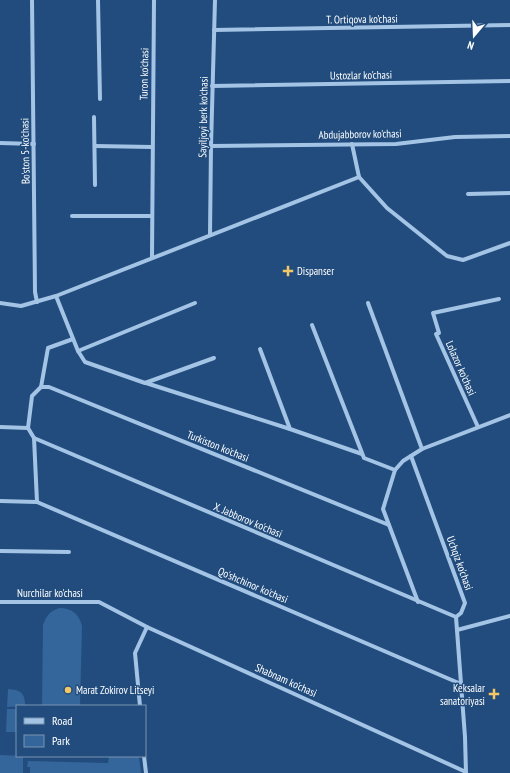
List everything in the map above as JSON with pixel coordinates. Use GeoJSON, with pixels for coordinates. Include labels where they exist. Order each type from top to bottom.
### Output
{"type":"FeatureCollection","features":[{"type":"Feature","properties":{"kind":"street","name":"Bo'ston 5-ko'chasi"},"geometry":{"type":"LineString","coordinates":[[32,0],[35,292],[37,302]]}},
{"type":"Feature","properties":{"kind":"street"},"geometry":{"type":"LineString","coordinates":[[98,0],[100,99]]}},
{"type":"Feature","properties":{"kind":"street","name":"Turon ko'chasi"},"geometry":{"type":"LineString","coordinates":[[152,257],[151,216],[154,0]]}},
{"type":"Feature","properties":{"kind":"street","name":"Sayiljoyi berk ko'chasi"},"geometry":{"type":"LineString","coordinates":[[210,234],[215,0]]}},
{"type":"Feature","properties":{"kind":"street","name":"T. Ortiqova ko'chasi"},"geometry":{"type":"LineString","coordinates":[[214,30],[510,25]]}},
{"type":"Feature","properties":{"kind":"street","name":"Ustozlar ko'chasi"},"geometry":{"type":"LineString","coordinates":[[212,86],[510,81]]}},
{"type":"Feature","properties":{"kind":"street"},"geometry":{"type":"LineString","coordinates":[[94,116],[95,185]]}},
{"type":"Feature","properties":{"kind":"street","name":"Abdujabborov ko'chasi"},"geometry":{"type":"LineString","coordinates":[[211,146],[396,144],[455,136],[510,136]]}},
{"type":"Feature","properties":{"kind":"street"},"geometry":{"type":"LineString","coordinates":[[0,143],[34,144]]}},
{"type":"Feature","properties":{"kind":"street"},"geometry":{"type":"LineString","coordinates":[[352,144],[359,177],[387,208],[447,256],[463,260],[510,243]]}},
{"type":"Feature","properties":{"kind":"street"},"geometry":{"type":"LineString","coordinates":[[95,146],[152,147]]}},
{"type":"Feature","properties":{"kind":"street"},"geometry":{"type":"LineString","coordinates":[[0,303],[21,306],[56,296],[210,234],[359,177]]}},
{"type":"Feature","properties":{"kind":"street"},"geometry":{"type":"LineString","coordinates":[[468,194],[510,193]]}},
{"type":"Feature","properties":{"kind":"street"},"geometry":{"type":"LineString","coordinates":[[72,216],[151,216]]}},
{"type":"Feature","properties":{"kind":"street"},"geometry":{"type":"LineString","coordinates":[[56,296],[78,351],[85,362],[362,454]]}},
{"type":"Feature","properties":{"kind":"street","name":"Lolazor ko'chasi"},"geometry":{"type":"LineString","coordinates":[[478,427],[436,334],[439,333],[433,313],[499,300]]}},
{"type":"Feature","properties":{"kind":"street"},"geometry":{"type":"LineString","coordinates":[[78,351],[195,303]]}},
{"type":"Feature","properties":{"kind":"street"},"geometry":{"type":"LineString","coordinates":[[368,303],[422,449]]}},
{"type":"Feature","properties":{"kind":"street"},"geometry":{"type":"LineString","coordinates":[[312,325],[364,458],[395,470]]}},
{"type":"Feature","properties":{"kind":"street"},"geometry":{"type":"LineString","coordinates":[[0,501],[37,502],[34,438],[28,428],[32,396],[41,387],[48,348],[73,339]]}},
{"type":"Feature","properties":{"kind":"street"},"geometry":{"type":"LineString","coordinates":[[260,349],[290,430]]}},
{"type":"Feature","properties":{"kind":"street"},"geometry":{"type":"LineString","coordinates":[[145,383],[214,358]]}},
{"type":"Feature","properties":{"kind":"street","name":"Turkiston ko'chasi"},"geometry":{"type":"LineString","coordinates":[[41,387],[50,387],[389,525]]}},
{"type":"Feature","properties":{"kind":"street"},"geometry":{"type":"LineString","coordinates":[[418,602],[383,509],[395,470],[403,461],[422,449],[510,416]]}},
{"type":"Feature","properties":{"kind":"street"},"geometry":{"type":"LineString","coordinates":[[0,427],[28,428]]}},
{"type":"Feature","properties":{"kind":"street","name":"X. Jabborov ko'chasi"},"geometry":{"type":"LineString","coordinates":[[34,438],[456,618]]}},
{"type":"Feature","properties":{"kind":"street","name":"Uchqiz ko'chasi"},"geometry":{"type":"LineString","coordinates":[[411,456],[465,603],[461,613],[456,618]]}},
{"type":"Feature","properties":{"kind":"street","name":"Qo'shchinor ko'chasi"},"geometry":{"type":"LineString","coordinates":[[37,502],[461,684]]}},
{"type":"Feature","properties":{"kind":"street"},"geometry":{"type":"LineString","coordinates":[[0,551],[69,552]]}},
{"type":"Feature","properties":{"kind":"street","name":"Nurchilar ko'chasi"},"geometry":{"type":"LineString","coordinates":[[0,602],[100,602]]}},
{"type":"Feature","properties":{"kind":"street","name":"Shabnam ko'chasi"},"geometry":{"type":"LineString","coordinates":[[100,602],[146,627],[466,773]]}},
{"type":"Feature","properties":{"kind":"street"},"geometry":{"type":"LineString","coordinates":[[457,630],[510,616]]}},
{"type":"Feature","properties":{"kind":"street"},"geometry":{"type":"LineString","coordinates":[[456,618],[465,737],[466,773]]}},
{"type":"Feature","properties":{"kind":"street"},"geometry":{"type":"LineString","coordinates":[[140,705],[135,653],[146,627]]}},
{"type":"Feature","properties":{"kind":"street"},"geometry":{"type":"LineString","coordinates":[[144,757],[146,773]]}},
{"type":"Feature","properties":{"kind":"green space"},"geometry":{"type":"Polygon","coordinates":[[[59,608],[64,608],[74,612],[79,618],[82,626],[80,705],[42,705],[43,625],[49,614],[59,608]]]}},
{"type":"Feature","properties":{"kind":"green space"},"geometry":{"type":"Polygon","coordinates":[[[8,689],[19,691],[23,695],[25,705],[7,707],[8,689]]]}},
{"type":"Feature","properties":{"kind":"green space"},"geometry":{"type":"Polygon","coordinates":[[[7,709],[16,709],[16,732],[6,732],[7,709]]]}},
{"type":"Feature","properties":{"kind":"green space"},"geometry":{"type":"Polygon","coordinates":[[[0,755],[23,757],[23,773],[0,773],[0,755]]]}},
{"type":"Feature","properties":{"kind":"green space"},"geometry":{"type":"Polygon","coordinates":[[[109,757],[139,757],[141,773],[30,773],[30,767],[27,767],[28,761],[108,763],[109,757]]]}},
{"type":"Feature","properties":{"kind":"place","name":"Dispanser"},"geometry":{"type":"Point","coordinates":[288,271]}},
{"type":"Feature","properties":{"kind":"place","name":"Marat Zokirov Litseyi"},"geometry":{"type":"Point","coordinates":[68,690]}},
{"type":"Feature","properties":{"kind":"place","name":"Keksalar sanatoriyasi"},"geometry":{"type":"Point","coordinates":[494,694]}}]}
